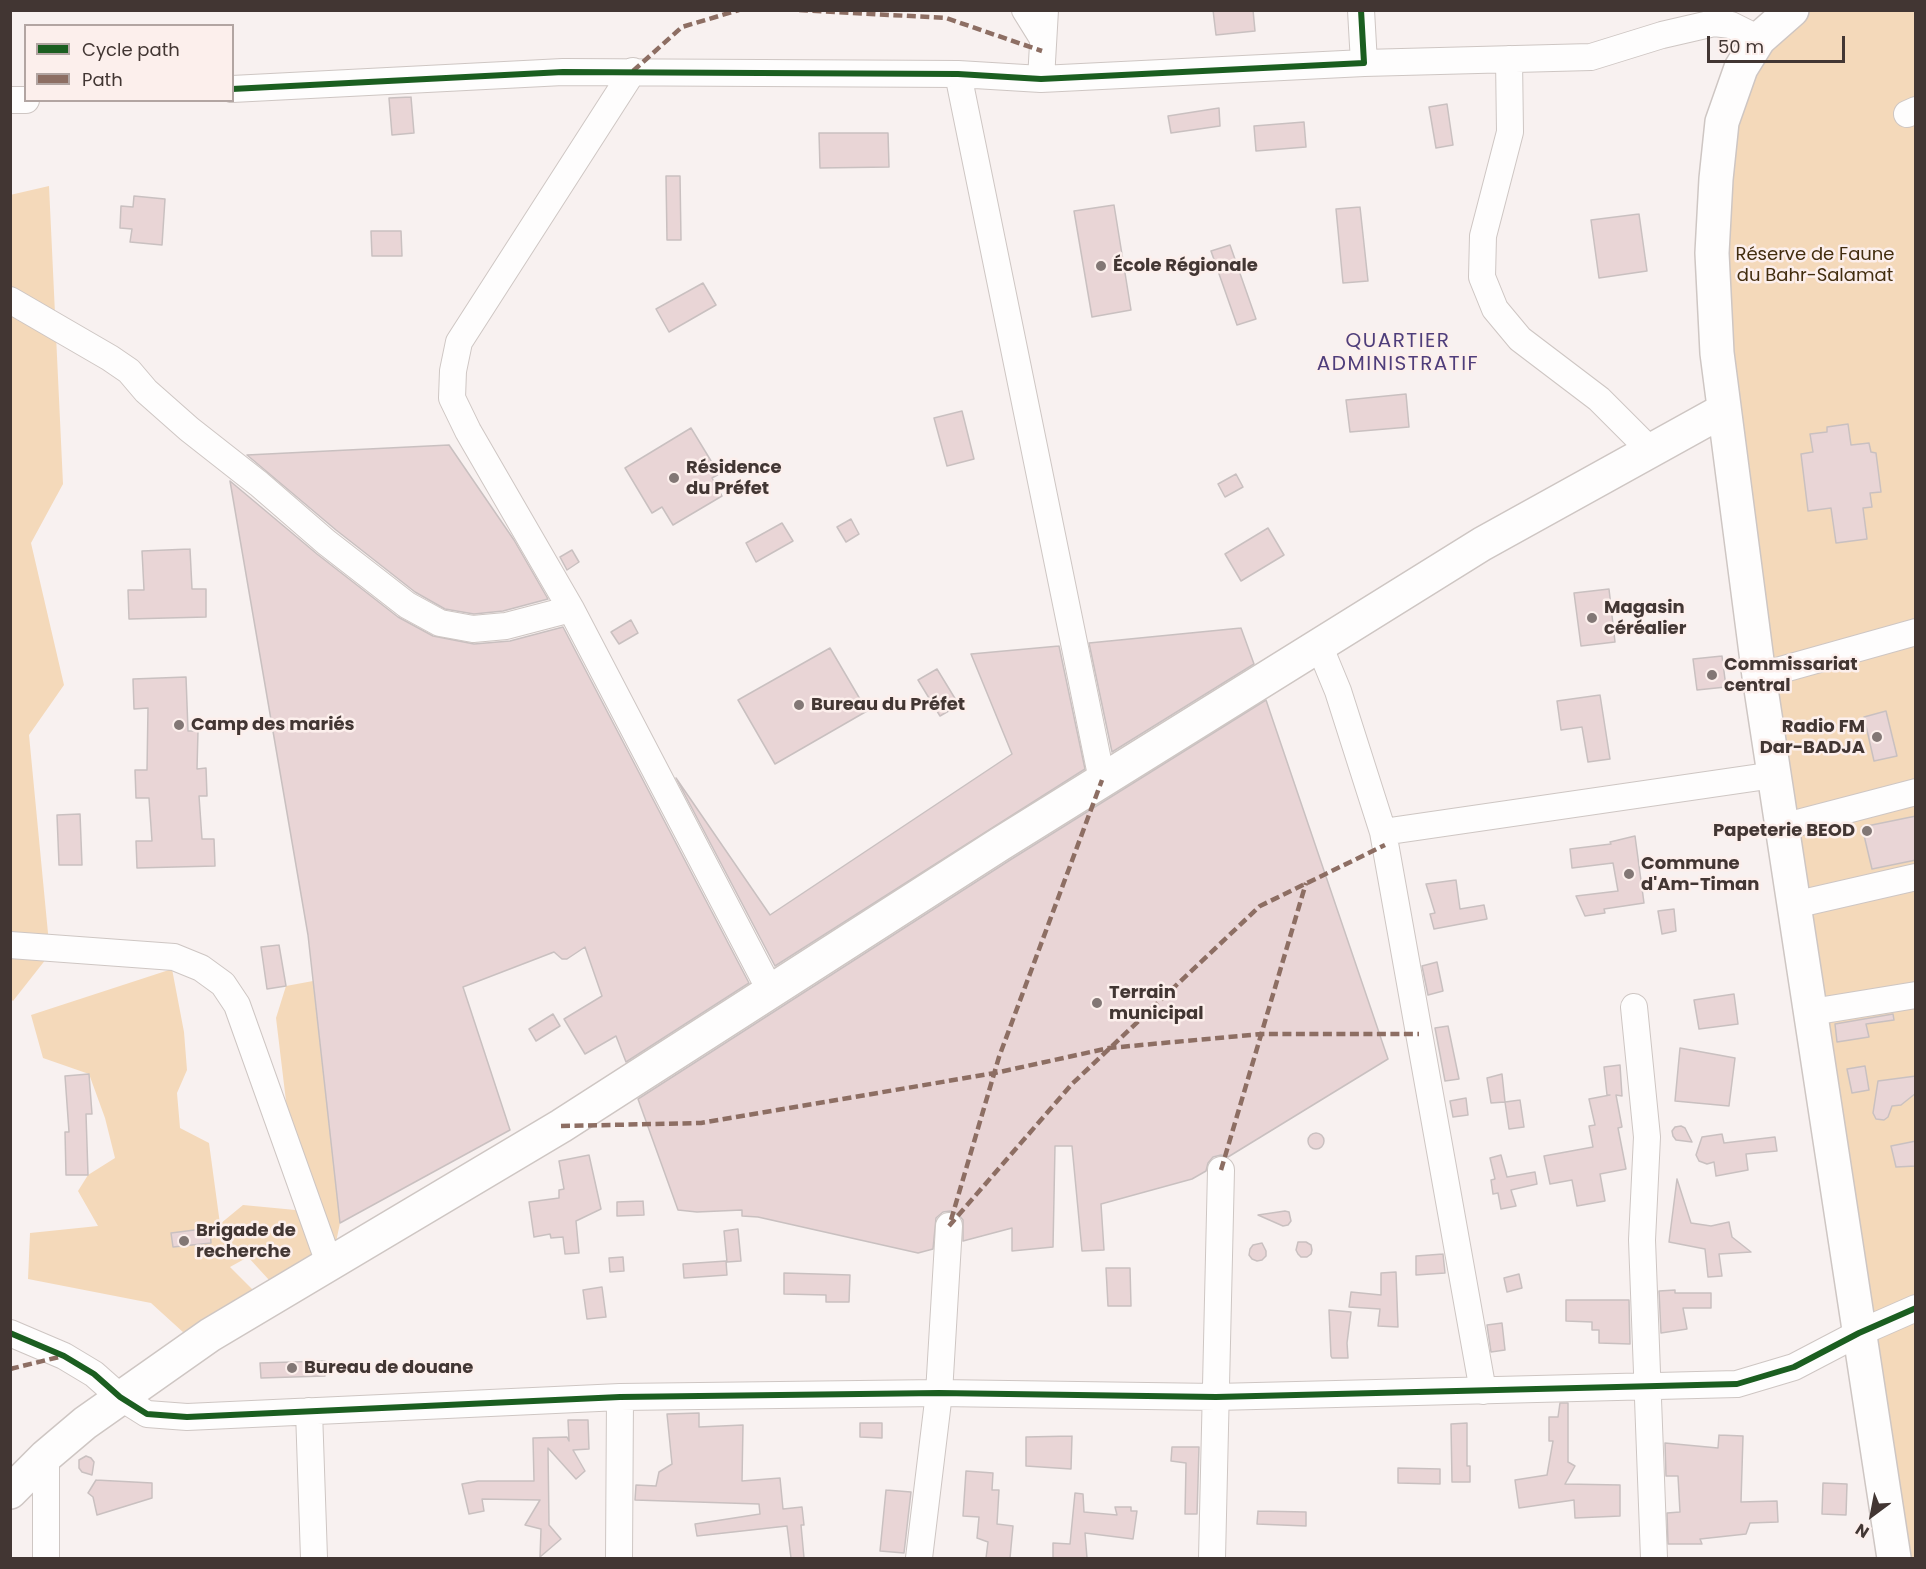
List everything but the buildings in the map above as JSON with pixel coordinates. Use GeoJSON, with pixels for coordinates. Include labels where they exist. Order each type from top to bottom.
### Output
{"type":"FeatureCollection","features":[{"type":"Feature","properties":{"kind":"main road"},"geometry":{"type":"LineString","coordinates":[[1792,10],[1759,39],[1741,68],[1722,122],[1712,253],[1717,353],[1759,676],[1894,1558]]}},
{"type":"Feature","properties":{"kind":"main road"},"geometry":{"type":"LineString","coordinates":[[10,1492],[46,1456],[120,1397],[210,1335],[520,1152],[1102,780],[1482,544],[1724,410]]}},
{"type":"Feature","properties":{"kind":"street"},"geometry":{"type":"LineString","coordinates":[[1025,10],[1043,39]]}},
{"type":"Feature","properties":{"kind":"street"},"geometry":{"type":"LineString","coordinates":[[1041,79],[1045,10]]}},
{"type":"Feature","properties":{"kind":"street"},"geometry":{"type":"LineString","coordinates":[[1361,10],[1364,63]]}},
{"type":"Feature","properties":{"kind":"street"},"geometry":{"type":"LineString","coordinates":[[234,89],[563,72],[958,74],[1041,79],[1364,63],[1591,57],[1662,35],[1713,23],[1731,24],[1759,39]]}},
{"type":"Feature","properties":{"kind":"street"},"geometry":{"type":"LineString","coordinates":[[1509,59],[1510,132],[1484,236],[1482,277],[1495,309],[1520,339],[1599,399],[1650,450]]}},
{"type":"Feature","properties":{"kind":"street"},"geometry":{"type":"LineString","coordinates":[[633,71],[459,342],[453,371],[452,398],[468,431],[571,609],[771,992]]}},
{"type":"Feature","properties":{"kind":"street"},"geometry":{"type":"LineString","coordinates":[[958,74],[1102,780]]}},
{"type":"Feature","properties":{"kind":"street"},"geometry":{"type":"LineString","coordinates":[[10,300],[129,371],[146,391],[189,429],[259,484],[326,542],[407,605],[440,622],[473,629],[506,626],[571,609]]}},
{"type":"Feature","properties":{"kind":"street"},"geometry":{"type":"LineString","coordinates":[[1759,676],[1916,632]]}},
{"type":"Feature","properties":{"kind":"street"},"geometry":{"type":"LineString","coordinates":[[1319,645],[1338,691],[1383,832],[1483,1391]]}},
{"type":"Feature","properties":{"kind":"street"},"geometry":{"type":"LineString","coordinates":[[1383,832],[1774,775]]}},
{"type":"Feature","properties":{"kind":"street"},"geometry":{"type":"LineString","coordinates":[[1782,827],[1916,792]]}},
{"type":"Feature","properties":{"kind":"street"},"geometry":{"type":"LineString","coordinates":[[1794,905],[1916,877]]}},
{"type":"Feature","properties":{"kind":"street"},"geometry":{"type":"LineString","coordinates":[[10,945],[174,957],[201,968],[223,984],[237,1005],[329,1263]]}},
{"type":"Feature","properties":{"kind":"street"},"geometry":{"type":"LineString","coordinates":[[1812,1012],[1916,995]]}},
{"type":"Feature","properties":{"kind":"street"},"geometry":{"type":"LineString","coordinates":[[1634,1007],[1647,1137],[1642,1240],[1654,1558]]}},
{"type":"Feature","properties":{"kind":"street"},"geometry":{"type":"LineString","coordinates":[[1212,1558],[1221,1170]]}},
{"type":"Feature","properties":{"kind":"street"},"geometry":{"type":"LineString","coordinates":[[919,1558],[939,1393],[949,1226]]}},
{"type":"Feature","properties":{"kind":"street"},"geometry":{"type":"LineString","coordinates":[[10,1333],[64,1356],[94,1374],[120,1397],[147,1414],[165,1417],[620,1397],[939,1393],[1215,1397],[1737,1384],[1794,1367],[1859,1333],[1916,1308]]}},
{"type":"Feature","properties":{"kind":"street"},"geometry":{"type":"LineString","coordinates":[[619,1558],[620,1397]]}},
{"type":"Feature","properties":{"kind":"street"},"geometry":{"type":"LineString","coordinates":[[309,1411],[314,1558]]}},
{"type":"Feature","properties":{"kind":"street"},"geometry":{"type":"LineString","coordinates":[[46,1456],[46,1558]]}},
{"type":"Feature","properties":{"kind":"green space","name":"Réserve de Faune du Bahr-Salamat"},"geometry":{"type":"Polygon","coordinates":[[[1793,11],[1915,11],[1915,1558],[1894,1558],[1712,253],[1741,68],[1793,11]]]}},
{"type":"Feature","properties":{"kind":"green space"},"geometry":{"type":"Polygon","coordinates":[[[49,186],[63,484],[31,543],[64,685],[29,735],[50,954],[13,1001],[10,998],[10,195],[49,186]]]}},
{"type":"Feature","properties":{"kind":"green space"},"geometry":{"type":"Polygon","coordinates":[[[172,969],[184,1032],[187,1070],[177,1093],[180,1128],[209,1143],[220,1224],[243,1205],[306,1211],[289,1126],[276,1018],[286,986],[313,981],[340,1223],[331,1266],[280,1292],[248,1257],[230,1267],[253,1290],[230,1336],[184,1333],[151,1303],[28,1279],[30,1233],[98,1226],[78,1191],[88,1175],[115,1158],[105,1118],[89,1074],[43,1058],[31,1015],[172,969]]]}},
{"type":"Feature","properties":{"kind":"marked path"},"geometry":{"type":"LineString","coordinates":[[633,71],[682,27],[739,10]]}},
{"type":"Feature","properties":{"kind":"marked path"},"geometry":{"type":"LineString","coordinates":[[799,10],[946,18],[1042,51]]}},
{"type":"Feature","properties":{"kind":"marked path"},"geometry":{"type":"LineString","coordinates":[[951,1220],[999,1057],[1102,780]]}},
{"type":"Feature","properties":{"kind":"marked path"},"geometry":{"type":"LineString","coordinates":[[949,1226],[1072,1084],[1260,906],[1385,845]]}},
{"type":"Feature","properties":{"kind":"marked path"},"geometry":{"type":"LineString","coordinates":[[1221,1170],[1306,883]]}},
{"type":"Feature","properties":{"kind":"marked path"},"geometry":{"type":"LineString","coordinates":[[561,1126],[701,1123],[995,1073],[1109,1048],[1261,1034],[1419,1034]]}},
{"type":"Feature","properties":{"kind":"marked path"},"geometry":{"type":"LineString","coordinates":[[10,1369],[63,1356]]}},
{"type":"Feature","properties":{"kind":"cycle path"},"geometry":{"type":"LineString","coordinates":[[234,89],[563,72],[958,74],[1041,79],[1364,63],[1361,10]]}},
{"type":"Feature","properties":{"kind":"cycle path"},"geometry":{"type":"LineString","coordinates":[[10,1333],[64,1356],[94,1374],[120,1397],[147,1414],[187,1417],[620,1397],[939,1393],[1216,1397],[1737,1384],[1794,1367],[1859,1333],[1916,1308]]}},
{"type":"Feature","properties":{"kind":"place","name":"École Régionale"},"geometry":{"type":"Point","coordinates":[1101,266]}},
{"type":"Feature","properties":{"kind":"place","name":"Résidence du Préfet"},"geometry":{"type":"Point","coordinates":[674,478]}},
{"type":"Feature","properties":{"kind":"place","name":"Magasin céréalier"},"geometry":{"type":"Point","coordinates":[1592,618]}},
{"type":"Feature","properties":{"kind":"place","name":"Commissariat central"},"geometry":{"type":"Point","coordinates":[1712,675]}},
{"type":"Feature","properties":{"kind":"place","name":"Bureau du Préfet"},"geometry":{"type":"Point","coordinates":[799,705]}},
{"type":"Feature","properties":{"kind":"place","name":"Camp des mariés"},"geometry":{"type":"Point","coordinates":[179,725]}},
{"type":"Feature","properties":{"kind":"place","name":"Radio FM Dar-BADJA"},"geometry":{"type":"Point","coordinates":[1877,737]}},
{"type":"Feature","properties":{"kind":"place","name":"Papeterie BEOD"},"geometry":{"type":"Point","coordinates":[1867,831]}},
{"type":"Feature","properties":{"kind":"place","name":"Commune d'Am-Timan"},"geometry":{"type":"Point","coordinates":[1629,874]}},
{"type":"Feature","properties":{"kind":"place","name":"Terrain municipal"},"geometry":{"type":"Point","coordinates":[1097,1003]}},
{"type":"Feature","properties":{"kind":"place","name":"Brigade de recherche"},"geometry":{"type":"Point","coordinates":[184,1241]}},
{"type":"Feature","properties":{"kind":"place","name":"Bureau de douane"},"geometry":{"type":"Point","coordinates":[292,1368]}},
{"type":"Feature","properties":{"kind":"district","name":"QUARTIER ADMINISTRATIF"},"geometry":{"type":"Point","coordinates":[1398,354]}}]}
